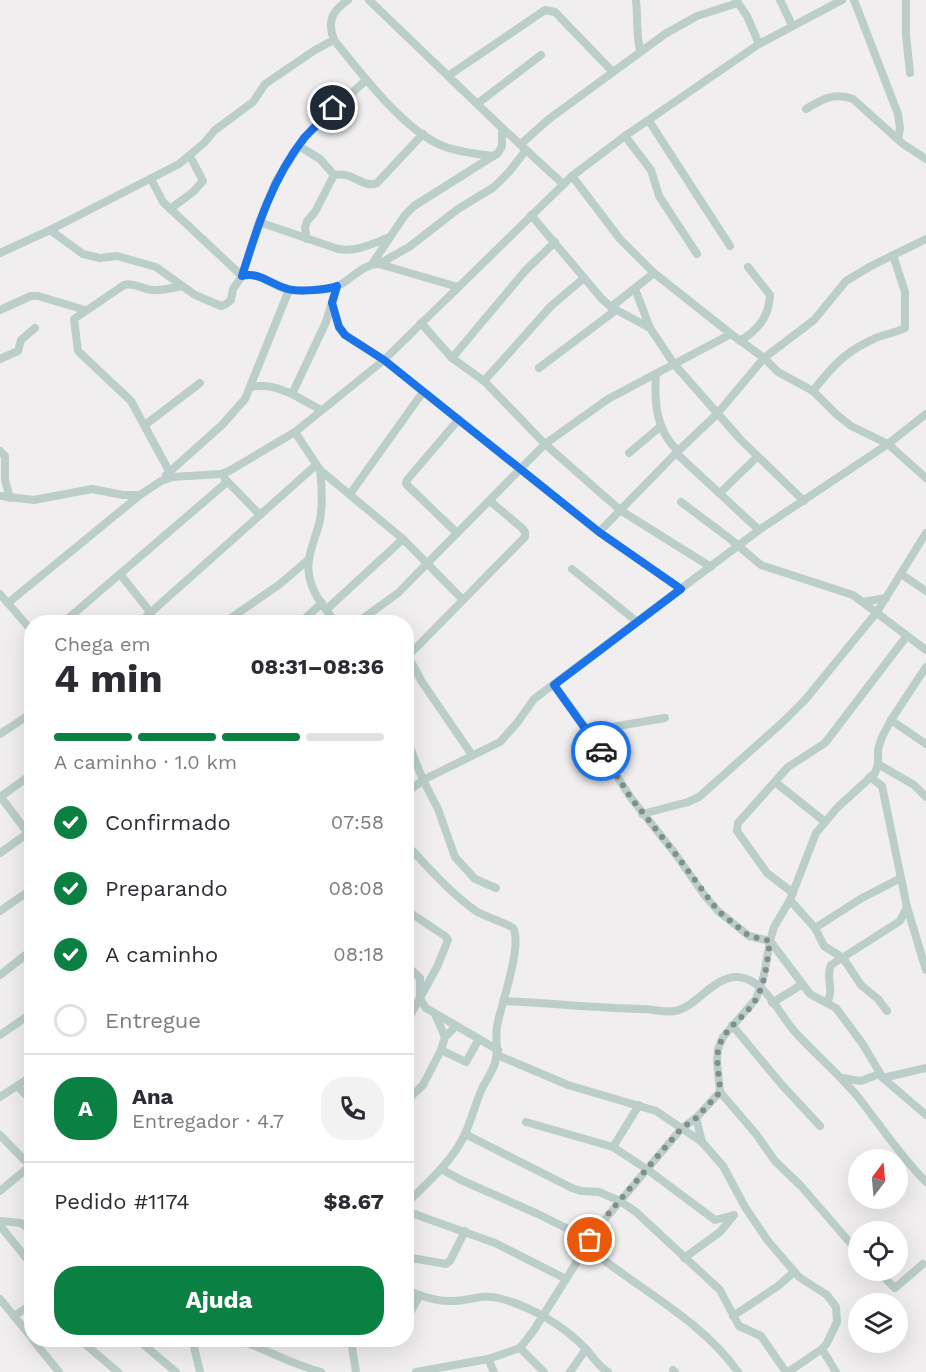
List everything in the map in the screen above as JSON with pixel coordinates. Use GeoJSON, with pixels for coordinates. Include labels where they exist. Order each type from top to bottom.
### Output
{"type":"FeatureCollection","features":[{"type":"Feature","properties":{"kind":"street"},"geometry":{"type":"LineString","coordinates":[[348,0],[333,12],[330,22],[334,40],[394,111],[440,145],[492,156]]}},
{"type":"Feature","properties":{"kind":"street"},"geometry":{"type":"LineString","coordinates":[[369,0],[563,184]]}},
{"type":"Feature","properties":{"kind":"street"},"geometry":{"type":"LineString","coordinates":[[636,0],[639,21],[636,34],[640,51]]}},
{"type":"Feature","properties":{"kind":"street"},"geometry":{"type":"LineString","coordinates":[[780,0],[792,25]]}},
{"type":"Feature","properties":{"kind":"street"},"geometry":{"type":"LineString","coordinates":[[8,603],[140,495],[161,481],[172,477],[220,474],[229,471],[295,432],[384,360],[572,176],[625,136],[759,44],[842,0]]}},
{"type":"Feature","properties":{"kind":"street"},"geometry":{"type":"LineString","coordinates":[[854,0],[898,114],[900,128],[898,139]]}},
{"type":"Feature","properties":{"kind":"street"},"geometry":{"type":"LineString","coordinates":[[906,0],[906,35],[910,73]]}},
{"type":"Feature","properties":{"kind":"street"},"geometry":{"type":"LineString","coordinates":[[242,276],[255,275],[289,290],[326,289],[337,286],[409,247],[459,209],[494,187],[509,172],[524,147],[549,119],[640,51],[697,16],[737,2],[747,16],[759,44]]}},
{"type":"Feature","properties":{"kind":"street"},"geometry":{"type":"LineString","coordinates":[[448,76],[545,10],[555,12],[612,71]]}},
{"type":"Feature","properties":{"kind":"street"},"geometry":{"type":"LineString","coordinates":[[0,253],[151,179],[190,156],[215,130],[253,102],[266,84],[315,50],[334,40]]}},
{"type":"Feature","properties":{"kind":"street"},"geometry":{"type":"LineString","coordinates":[[477,104],[541,55]]}},
{"type":"Feature","properties":{"kind":"street"},"geometry":{"type":"LineString","coordinates":[[50,230],[83,254],[92,257],[117,256],[156,267],[195,295],[221,306],[226,304],[231,300],[233,289],[242,276],[259,222],[276,181],[299,146],[333,108],[366,80]]}},
{"type":"Feature","properties":{"kind":"street"},"geometry":{"type":"LineString","coordinates":[[806,109],[825,98],[844,96],[861,105],[898,139],[926,159]]}},
{"type":"Feature","properties":{"kind":"street"},"geometry":{"type":"LineString","coordinates":[[649,121],[730,246]]}},
{"type":"Feature","properties":{"kind":"street"},"geometry":{"type":"LineString","coordinates":[[376,264],[390,237],[414,206],[498,153],[502,146],[502,128]]}},
{"type":"Feature","properties":{"kind":"street"},"geometry":{"type":"LineString","coordinates":[[334,175],[343,173],[365,183],[372,185],[377,183],[423,134]]}},
{"type":"Feature","properties":{"kind":"street"},"geometry":{"type":"LineString","coordinates":[[625,136],[651,170],[659,196],[697,254]]}},
{"type":"Feature","properties":{"kind":"street"},"geometry":{"type":"LineString","coordinates":[[299,146],[313,153],[334,175]]}},
{"type":"Feature","properties":{"kind":"street"},"geometry":{"type":"LineString","coordinates":[[170,209],[194,192],[203,181],[190,156]]}},
{"type":"Feature","properties":{"kind":"street"},"geometry":{"type":"LineString","coordinates":[[307,238],[305,228],[307,221],[315,212],[334,175]]}},
{"type":"Feature","properties":{"kind":"street"},"geometry":{"type":"LineString","coordinates":[[572,176],[620,239],[654,273],[764,358],[777,372],[813,391],[851,426],[888,444],[926,478]]}},
{"type":"Feature","properties":{"kind":"street"},"geometry":{"type":"LineString","coordinates":[[151,179],[163,202],[242,276]]}},
{"type":"Feature","properties":{"kind":"street"},"geometry":{"type":"LineString","coordinates":[[531,215],[584,278],[614,309],[650,328]]}},
{"type":"Feature","properties":{"kind":"street"},"geometry":{"type":"LineString","coordinates":[[259,222],[348,251],[390,237]]}},
{"type":"Feature","properties":{"kind":"street"},"geometry":{"type":"LineString","coordinates":[[599,532],[717,414],[764,358],[814,320],[846,281],[854,274],[926,239]]}},
{"type":"Feature","properties":{"kind":"street"},"geometry":{"type":"LineString","coordinates":[[452,358],[525,272],[555,242]]}},
{"type":"Feature","properties":{"kind":"street"},"geometry":{"type":"LineString","coordinates":[[813,391],[843,356],[859,346],[905,328],[905,292],[893,255]]}},
{"type":"Feature","properties":{"kind":"street"},"geometry":{"type":"LineString","coordinates":[[376,264],[458,287]]}},
{"type":"Feature","properties":{"kind":"street"},"geometry":{"type":"LineString","coordinates":[[740,341],[759,328],[770,303],[770,295],[748,267]]}},
{"type":"Feature","properties":{"kind":"street"},"geometry":{"type":"LineString","coordinates":[[539,368],[614,309],[654,273]]}},
{"type":"Feature","properties":{"kind":"street"},"geometry":{"type":"LineString","coordinates":[[484,381],[551,306],[584,278]]}},
{"type":"Feature","properties":{"kind":"street"},"geometry":{"type":"LineString","coordinates":[[169,471],[131,401],[78,351],[74,319],[124,285],[129,284],[158,291],[182,286]]}},
{"type":"Feature","properties":{"kind":"street"},"geometry":{"type":"LineString","coordinates":[[292,394],[326,322],[337,286]]}},
{"type":"Feature","properties":{"kind":"street"},"geometry":{"type":"LineString","coordinates":[[634,289],[650,328],[674,364],[757,457],[804,501]]}},
{"type":"Feature","properties":{"kind":"street"},"geometry":{"type":"LineString","coordinates":[[161,481],[169,471],[223,424],[245,399],[289,290]]}},
{"type":"Feature","properties":{"kind":"street"},"geometry":{"type":"LineString","coordinates":[[0,310],[31,296],[38,296],[85,310]]}},
{"type":"Feature","properties":{"kind":"street"},"geometry":{"type":"LineString","coordinates":[[332,303],[339,327],[345,335],[384,360],[599,532],[681,589]]}},
{"type":"Feature","properties":{"kind":"street"},"geometry":{"type":"LineString","coordinates":[[421,323],[452,358],[484,381],[545,444],[620,510],[711,567]]}},
{"type":"Feature","properties":{"kind":"street"},"geometry":{"type":"LineString","coordinates":[[0,359],[18,351],[21,340],[35,328]]}},
{"type":"Feature","properties":{"kind":"street"},"geometry":{"type":"LineString","coordinates":[[368,615],[398,593],[428,565],[545,444],[608,399],[731,334]]}},
{"type":"Feature","properties":{"kind":"street"},"geometry":{"type":"LineString","coordinates":[[656,374],[655,394],[661,426],[667,440],[759,530]]}},
{"type":"Feature","properties":{"kind":"street"},"geometry":{"type":"LineString","coordinates":[[145,425],[200,383]]}},
{"type":"Feature","properties":{"kind":"street"},"geometry":{"type":"LineString","coordinates":[[251,387],[273,386],[321,410]]}},
{"type":"Feature","properties":{"kind":"street"},"geometry":{"type":"LineString","coordinates":[[350,494],[423,392]]}},
{"type":"Feature","properties":{"kind":"street"},"geometry":{"type":"LineString","coordinates":[[414,787],[423,780],[500,742],[534,699],[759,530],[888,444],[926,414]]}},
{"type":"Feature","properties":{"kind":"street"},"geometry":{"type":"LineString","coordinates":[[457,533],[406,484],[459,420]]}},
{"type":"Feature","properties":{"kind":"street"},"geometry":{"type":"LineString","coordinates":[[629,453],[661,426]]}},
{"type":"Feature","properties":{"kind":"street"},"geometry":{"type":"LineString","coordinates":[[295,432],[318,467],[403,539],[463,600]]}},
{"type":"Feature","properties":{"kind":"street"},"geometry":{"type":"LineString","coordinates":[[0,451],[5,456],[3,496],[34,500],[92,489],[123,495],[140,495]]}},
{"type":"Feature","properties":{"kind":"street"},"geometry":{"type":"LineString","coordinates":[[720,493],[757,457]]}},
{"type":"Feature","properties":{"kind":"street"},"geometry":{"type":"LineString","coordinates":[[151,615],[260,515],[318,467]]}},
{"type":"Feature","properties":{"kind":"street"},"geometry":{"type":"LineString","coordinates":[[318,467],[322,504],[320,522],[308,560],[310,583],[330,615]]}},
{"type":"Feature","properties":{"kind":"street"},"geometry":{"type":"LineString","coordinates":[[220,474],[260,515]]}},
{"type":"Feature","properties":{"kind":"street"},"geometry":{"type":"LineString","coordinates":[[72,615],[227,482]]}},
{"type":"Feature","properties":{"kind":"street"},"geometry":{"type":"LineString","coordinates":[[414,650],[525,537],[522,528],[490,501]]}},
{"type":"Feature","properties":{"kind":"street"},"geometry":{"type":"LineString","coordinates":[[681,502],[760,565],[853,595],[926,650]]}},
{"type":"Feature","properties":{"kind":"street"},"geometry":{"type":"LineString","coordinates":[[642,814],[699,797],[806,700],[877,612],[926,533]]}},
{"type":"Feature","properties":{"kind":"street"},"geometry":{"type":"LineString","coordinates":[[311,615],[403,539]]}},
{"type":"Feature","properties":{"kind":"street"},"geometry":{"type":"LineString","coordinates":[[235,615],[280,584],[308,560]]}},
{"type":"Feature","properties":{"kind":"street"},"geometry":{"type":"LineString","coordinates":[[572,569],[636,621]]}},
{"type":"Feature","properties":{"kind":"street"},"geometry":{"type":"LineString","coordinates":[[120,574],[146,615]]}},
{"type":"Feature","properties":{"kind":"street"},"geometry":{"type":"LineString","coordinates":[[902,574],[926,591]]}},
{"type":"Feature","properties":{"kind":"street"},"geometry":{"type":"LineString","coordinates":[[0,594],[24,622]]}},
{"type":"Feature","properties":{"kind":"street"},"geometry":{"type":"LineString","coordinates":[[863,602],[886,598]]}},
{"type":"Feature","properties":{"kind":"street"},"geometry":{"type":"LineString","coordinates":[[887,1011],[878,999],[861,985],[843,958],[824,946],[815,928],[791,897],[768,873],[737,831],[738,823],[788,767],[825,743],[906,637]]}},
{"type":"Feature","properties":{"kind":"street"},"geometry":{"type":"LineString","coordinates":[[848,1240],[801,1186],[775,1161],[756,1134],[720,1092],[718,1049],[732,1025],[750,1008],[761,987],[770,941],[779,917],[791,897],[816,833],[824,821],[875,773],[878,764],[878,749],[891,720],[926,667]]}},
{"type":"Feature","properties":{"kind":"street"},"geometry":{"type":"LineString","coordinates":[[414,669],[472,755]]}},
{"type":"Feature","properties":{"kind":"street"},"geometry":{"type":"LineString","coordinates":[[554,685],[588,731],[642,814],[718,911],[749,936],[770,941],[810,994],[827,1002],[841,1013],[872,1058],[881,1076],[926,1115]]}},
{"type":"Feature","properties":{"kind":"street"},"geometry":{"type":"LineString","coordinates":[[0,734],[24,718]]}},
{"type":"Feature","properties":{"kind":"street"},"geometry":{"type":"LineString","coordinates":[[588,731],[665,718]]}},
{"type":"Feature","properties":{"kind":"street"},"geometry":{"type":"LineString","coordinates":[[891,720],[926,744]]}},
{"type":"Feature","properties":{"kind":"street"},"geometry":{"type":"LineString","coordinates":[[414,757],[438,809],[455,857],[475,879],[496,888]]}},
{"type":"Feature","properties":{"kind":"street"},"geometry":{"type":"LineString","coordinates":[[878,764],[914,785],[926,797]]}},
{"type":"Feature","properties":{"kind":"street"},"geometry":{"type":"LineString","coordinates":[[870,777],[882,786],[900,878],[926,969]]}},
{"type":"Feature","properties":{"kind":"street"},"geometry":{"type":"LineString","coordinates":[[24,780],[0,797],[24,825]]}},
{"type":"Feature","properties":{"kind":"street"},"geometry":{"type":"LineString","coordinates":[[775,782],[824,821]]}},
{"type":"Feature","properties":{"kind":"street"},"geometry":{"type":"LineString","coordinates":[[0,854],[24,836]]}},
{"type":"Feature","properties":{"kind":"street"},"geometry":{"type":"LineString","coordinates":[[414,852],[475,910],[496,921],[510,925],[514,929],[514,957],[497,1029],[495,1063],[465,1134],[441,1169],[414,1196]]}},
{"type":"Feature","properties":{"kind":"street"},"geometry":{"type":"LineString","coordinates":[[815,928],[862,898],[900,878]]}},
{"type":"Feature","properties":{"kind":"street"},"geometry":{"type":"LineString","coordinates":[[0,911],[24,894]]}},
{"type":"Feature","properties":{"kind":"street"},"geometry":{"type":"LineString","coordinates":[[827,1002],[832,991],[830,968],[900,921],[907,907]]}},
{"type":"Feature","properties":{"kind":"street"},"geometry":{"type":"LineString","coordinates":[[414,915],[448,940],[414,1009]]}},
{"type":"Feature","properties":{"kind":"street"},"geometry":{"type":"LineString","coordinates":[[0,975],[24,956]]}},
{"type":"Feature","properties":{"kind":"street"},"geometry":{"type":"LineString","coordinates":[[414,972],[420,978],[420,999],[426,1008],[497,1052],[568,1085],[656,1111],[702,1142],[723,1166],[745,1207],[768,1241],[794,1272],[827,1295],[836,1307],[835,1331],[822,1349],[787,1372],[761,1336],[742,1328],[720,1290],[636,1212],[599,1192],[572,1188],[465,1134]]}},
{"type":"Feature","properties":{"kind":"street"},"geometry":{"type":"LineString","coordinates":[[503,1001],[672,1012],[690,1004],[720,983],[741,977],[761,987],[795,1032],[841,1078],[897,1151],[926,1182]]}},
{"type":"Feature","properties":{"kind":"street"},"geometry":{"type":"LineString","coordinates":[[772,1002],[801,984]]}},
{"type":"Feature","properties":{"kind":"street"},"geometry":{"type":"LineString","coordinates":[[435,1014],[445,1037]]}},
{"type":"Feature","properties":{"kind":"street"},"geometry":{"type":"LineString","coordinates":[[0,1035],[24,1018]]}},
{"type":"Feature","properties":{"kind":"street"},"geometry":{"type":"LineString","coordinates":[[732,1025],[820,1126]]}},
{"type":"Feature","properties":{"kind":"street"},"geometry":{"type":"LineString","coordinates":[[414,1093],[423,1085],[445,1037],[456,1026]]}},
{"type":"Feature","properties":{"kind":"street"},"geometry":{"type":"LineString","coordinates":[[441,1050],[466,1062],[479,1039]]}},
{"type":"Feature","properties":{"kind":"street"},"geometry":{"type":"LineString","coordinates":[[841,1078],[861,1082],[926,1068]]}},
{"type":"Feature","properties":{"kind":"street"},"geometry":{"type":"LineString","coordinates":[[0,1097],[24,1081]]}},
{"type":"Feature","properties":{"kind":"street"},"geometry":{"type":"LineString","coordinates":[[17,1086],[24,1093]]}},
{"type":"Feature","properties":{"kind":"street"},"geometry":{"type":"LineString","coordinates":[[416,1372],[488,1359],[520,1348],[543,1316],[600,1225],[681,1129],[696,1118],[720,1092]]}},
{"type":"Feature","properties":{"kind":"street"},"geometry":{"type":"LineString","coordinates":[[613,1147],[639,1105]]}},
{"type":"Feature","properties":{"kind":"street"},"geometry":{"type":"LineString","coordinates":[[696,1118],[702,1142]]}},
{"type":"Feature","properties":{"kind":"street"},"geometry":{"type":"LineString","coordinates":[[526,1122],[613,1147],[715,1220],[734,1215]]}},
{"type":"Feature","properties":{"kind":"street"},"geometry":{"type":"LineString","coordinates":[[0,1135],[24,1160]]}},
{"type":"Feature","properties":{"kind":"street"},"geometry":{"type":"LineString","coordinates":[[441,1169],[590,1240],[597,1254],[682,1316],[723,1353],[738,1372]]}},
{"type":"Feature","properties":{"kind":"street"},"geometry":{"type":"LineString","coordinates":[[0,1191],[24,1172]]}},
{"type":"Feature","properties":{"kind":"street"},"geometry":{"type":"LineString","coordinates":[[684,1258],[720,1233],[734,1215],[745,1207]]}},
{"type":"Feature","properties":{"kind":"street"},"geometry":{"type":"LineString","coordinates":[[414,1214],[465,1231],[522,1256],[566,1279]]}},
{"type":"Feature","properties":{"kind":"street"},"geometry":{"type":"LineString","coordinates":[[24,1225],[21,1223],[3,1225],[24,1254]]}},
{"type":"Feature","properties":{"kind":"street"},"geometry":{"type":"LineString","coordinates":[[414,1258],[446,1264],[450,1261],[465,1231]]}},
{"type":"Feature","properties":{"kind":"street"},"geometry":{"type":"LineString","coordinates":[[908,1277],[923,1264]]}},
{"type":"Feature","properties":{"kind":"street"},"geometry":{"type":"LineString","coordinates":[[733,1316],[778,1286],[794,1272]]}},
{"type":"Feature","properties":{"kind":"street"},"geometry":{"type":"LineString","coordinates":[[888,1281],[895,1288],[903,1281]]}},
{"type":"Feature","properties":{"kind":"street"},"geometry":{"type":"LineString","coordinates":[[414,1293],[451,1302],[488,1296],[515,1303],[543,1316],[586,1349],[608,1372]]}},
{"type":"Feature","properties":{"kind":"street"},"geometry":{"type":"LineString","coordinates":[[414,1306],[420,1295]]}},
{"type":"Feature","properties":{"kind":"street"},"geometry":{"type":"LineString","coordinates":[[0,1299],[24,1329]]}},
{"type":"Feature","properties":{"kind":"street"},"geometry":{"type":"LineString","coordinates":[[14,1316],[24,1309]]}},
{"type":"Feature","properties":{"kind":"street"},"geometry":{"type":"LineString","coordinates":[[39,1347],[59,1372]]}},
{"type":"Feature","properties":{"kind":"street"},"geometry":{"type":"LineString","coordinates":[[90,1347],[118,1372]]}},
{"type":"Feature","properties":{"kind":"street"},"geometry":{"type":"LineString","coordinates":[[146,1347],[176,1372]]}},
{"type":"Feature","properties":{"kind":"street"},"geometry":{"type":"LineString","coordinates":[[194,1347],[200,1372]]}},
{"type":"Feature","properties":{"kind":"street"},"geometry":{"type":"LineString","coordinates":[[261,1347],[276,1357],[321,1372]]}},
{"type":"Feature","properties":{"kind":"street"},"geometry":{"type":"LineString","coordinates":[[352,1347],[356,1372]]}},
{"type":"Feature","properties":{"kind":"street"},"geometry":{"type":"LineString","coordinates":[[520,1348],[544,1372]]}},
{"type":"Feature","properties":{"kind":"street"},"geometry":{"type":"LineString","coordinates":[[570,1372],[586,1349]]}},
{"type":"Feature","properties":{"kind":"street"},"geometry":{"type":"LineString","coordinates":[[822,1349],[836,1372]]}},
{"type":"Feature","properties":{"kind":"street"},"geometry":{"type":"LineString","coordinates":[[488,1359],[494,1372]]}},
{"type":"Feature","properties":{"kind":"way so far"},"geometry":{"type":"LineString","coordinates":[[590,1240],[609,1213],[681,1129],[696,1118],[720,1092],[718,1049],[732,1025],[756,999],[764,975],[770,941],[749,936],[718,911],[642,814],[601,751]]}},
{"type":"Feature","properties":{"kind":"route"},"geometry":{"type":"LineString","coordinates":[[333,108],[306,136],[276,181],[259,222],[242,276],[255,275],[289,290],[326,289],[337,286],[332,303],[339,327],[345,335],[384,360],[599,532],[681,589],[554,685],[601,751]]}}]}
